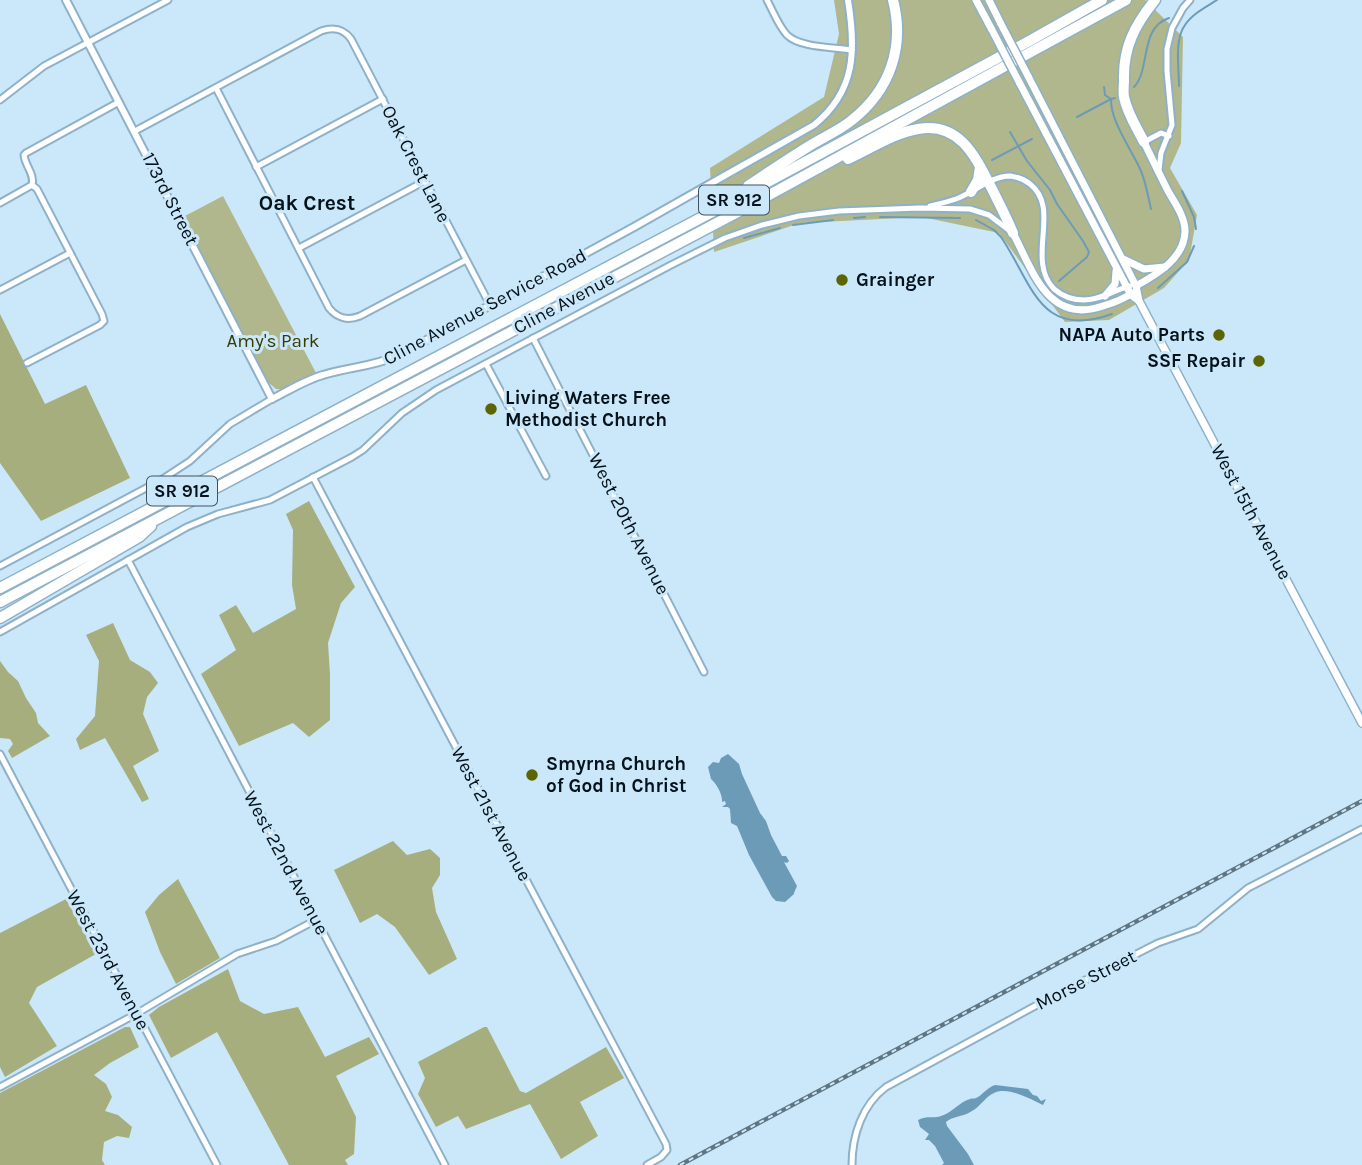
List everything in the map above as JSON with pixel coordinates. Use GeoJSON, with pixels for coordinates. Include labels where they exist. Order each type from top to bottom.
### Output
{"type":"FeatureCollection","features":[{"type":"Feature","properties":{"kind":"highway"},"geometry":{"type":"LineString","coordinates":[[714,211],[768,172],[851,121],[872,102],[885,84],[896,51],[896,13],[893,0]]}},
{"type":"Feature","properties":{"kind":"highway","name":"Cline Avenue"},"geometry":{"type":"LineString","coordinates":[[0,588],[714,211],[1102,0]]}},
{"type":"Feature","properties":{"kind":"highway","name":"Cline Avenue"},"geometry":{"type":"LineString","coordinates":[[0,602],[749,206],[1126,0]]}},
{"type":"Feature","properties":{"kind":"highway"},"geometry":{"type":"LineString","coordinates":[[1144,142],[1124,96],[1124,66],[1130,40],[1155,0]]}},
{"type":"Feature","properties":{"kind":"highway"},"geometry":{"type":"LineString","coordinates":[[749,206],[893,137],[920,128],[932,128],[944,130],[960,139],[972,152],[1013,233]]}},
{"type":"Feature","properties":{"kind":"highway"},"geometry":{"type":"LineString","coordinates":[[971,192],[978,180],[981,166]]}},
{"type":"Feature","properties":{"kind":"highway"},"geometry":{"type":"LineString","coordinates":[[0,618],[139,537],[162,516]]}},
{"type":"Feature","properties":{"kind":"main road","name":"West 15th Avenue"},"geometry":{"type":"LineString","coordinates":[[976,0],[1131,295],[1139,301]]}},
{"type":"Feature","properties":{"kind":"main road","name":"West 15th Avenue"},"geometry":{"type":"LineString","coordinates":[[989,0],[1136,286],[1139,301],[1362,723]]}},
{"type":"Feature","properties":{"kind":"main road"},"geometry":{"type":"LineString","coordinates":[[1131,295],[1136,286],[1165,267],[1180,250],[1185,230],[1180,213],[1144,142]]}},
{"type":"Feature","properties":{"kind":"main road","name":"Cline Avenue"},"geometry":{"type":"LineString","coordinates":[[1013,233],[1042,288],[1056,302],[1073,309],[1089,310],[1131,295]]}},
{"type":"Feature","properties":{"kind":"main road"},"geometry":{"type":"LineString","coordinates":[[1122,259],[1144,268],[1165,267]]}},
{"type":"Feature","properties":{"kind":"main road"},"geometry":{"type":"LineString","coordinates":[[1105,296],[1115,284],[1116,266]]}},
{"type":"Feature","properties":{"kind":"street","name":"173rd Street"},"geometry":{"type":"LineString","coordinates":[[66,0],[272,400]]}},
{"type":"Feature","properties":{"kind":"street"},"geometry":{"type":"LineString","coordinates":[[0,100],[44,66],[168,0]]}},
{"type":"Feature","properties":{"kind":"street"},"geometry":{"type":"LineString","coordinates":[[768,0],[782,28],[793,40],[804,44],[852,50]]}},
{"type":"Feature","properties":{"kind":"street","name":"Cline Avenue Service Road"},"geometry":{"type":"LineString","coordinates":[[0,566],[161,480],[190,461],[230,424],[308,380],[324,374],[385,362],[634,227],[814,125],[835,105],[849,74],[852,22],[848,0]]}},
{"type":"Feature","properties":{"kind":"street"},"geometry":{"type":"LineString","coordinates":[[1159,173],[1161,153],[1172,125],[1167,49],[1172,28],[1190,0]]}},
{"type":"Feature","properties":{"kind":"street","name":"Oak Crest Lane"},"geometry":{"type":"LineString","coordinates":[[216,88],[321,32],[337,29],[347,33],[490,305]]}},
{"type":"Feature","properties":{"kind":"street"},"geometry":{"type":"LineString","coordinates":[[135,131],[216,88],[330,308],[341,317],[360,316],[466,260]]}},
{"type":"Feature","properties":{"kind":"street"},"geometry":{"type":"LineString","coordinates":[[256,167],[383,99]]}},
{"type":"Feature","properties":{"kind":"street"},"geometry":{"type":"LineString","coordinates":[[32,185],[33,179],[24,157],[26,153],[119,102]]}},
{"type":"Feature","properties":{"kind":"street"},"geometry":{"type":"LineString","coordinates":[[1144,142],[1161,134],[1169,136]]}},
{"type":"Feature","properties":{"kind":"street","name":"Cline Avenue"},"geometry":{"type":"LineString","coordinates":[[919,208],[955,200],[1003,177],[1012,176],[1028,182],[1043,202],[1042,261],[1048,282],[1057,292],[1084,300],[1105,296],[1127,286],[1136,286]]}},
{"type":"Feature","properties":{"kind":"street"},"geometry":{"type":"LineString","coordinates":[[299,248],[425,181]]}},
{"type":"Feature","properties":{"kind":"street"},"geometry":{"type":"LineString","coordinates":[[0,203],[32,185]]}},
{"type":"Feature","properties":{"kind":"street"},"geometry":{"type":"LineString","coordinates":[[27,363],[104,321],[37,189],[32,185]]}},
{"type":"Feature","properties":{"kind":"street","name":"Cline Avenue"},"geometry":{"type":"LineString","coordinates":[[0,632],[194,524],[218,514],[272,499],[360,452],[394,419],[442,387],[725,238],[799,216],[839,211],[919,208],[970,209],[989,215],[1013,233]]}},
{"type":"Feature","properties":{"kind":"street"},"geometry":{"type":"LineString","coordinates":[[0,290],[70,253]]}},
{"type":"Feature","properties":{"kind":"street","name":"West 20th Avenue"},"geometry":{"type":"LineString","coordinates":[[534,338],[704,673]]}},
{"type":"Feature","properties":{"kind":"street"},"geometry":{"type":"LineString","coordinates":[[486,363],[546,476]]}},
{"type":"Feature","properties":{"kind":"street","name":"West 21st Avenue"},"geometry":{"type":"LineString","coordinates":[[313,477],[666,1144],[667,1151],[647,1165]]}},
{"type":"Feature","properties":{"kind":"street","name":"West 22nd Avenue"},"geometry":{"type":"LineString","coordinates":[[128,560],[445,1165]]}},
{"type":"Feature","properties":{"kind":"street","name":"West 23rd Avenue"},"geometry":{"type":"LineString","coordinates":[[0,754],[217,1165]]}},
{"type":"Feature","properties":{"kind":"street","name":"Morse Street"},"geometry":{"type":"LineString","coordinates":[[852,1165],[855,1137],[866,1108],[886,1087],[1158,943],[1198,929],[1248,888],[1362,829]]}},
{"type":"Feature","properties":{"kind":"street"},"geometry":{"type":"LineString","coordinates":[[0,1087],[136,1014],[237,954],[276,941],[316,920]]}},
{"type":"Feature","properties":{"kind":"green space"},"geometry":{"type":"Polygon","coordinates":[[[834,0],[1145,0],[1183,37],[1181,143],[1170,168],[1197,215],[1189,260],[1164,288],[1109,320],[1065,322],[999,233],[922,217],[800,223],[714,252],[710,168],[824,97],[839,34],[834,0]]]}},
{"type":"Feature","properties":{"kind":"green space","name":"Amy's Park"},"geometry":{"type":"Polygon","coordinates":[[[223,196],[316,373],[283,389],[276,389],[268,382],[183,217],[223,196]]]}},
{"type":"Feature","properties":{"kind":"green space"},"geometry":{"type":"Polygon","coordinates":[[[0,314],[45,404],[86,385],[130,478],[41,521],[0,463],[0,314]]]}},
{"type":"Feature","properties":{"kind":"green space"},"geometry":{"type":"Polygon","coordinates":[[[309,501],[355,587],[341,603],[328,643],[330,720],[309,737],[293,723],[239,746],[201,674],[236,650],[219,615],[236,605],[253,633],[296,609],[292,585],[293,530],[286,514],[309,501]]]}},
{"type":"Feature","properties":{"kind":"green space"},"geometry":{"type":"Polygon","coordinates":[[[113,623],[130,660],[150,672],[158,683],[147,697],[143,714],[159,751],[133,766],[149,799],[142,802],[105,738],[80,750],[76,739],[95,716],[99,661],[86,635],[113,623]]]}},
{"type":"Feature","properties":{"kind":"green space"},"geometry":{"type":"Polygon","coordinates":[[[0,661],[18,681],[36,713],[38,723],[50,736],[12,758],[8,751],[13,744],[10,739],[0,738],[0,661]]]}},
{"type":"Feature","properties":{"kind":"green space"},"geometry":{"type":"Polygon","coordinates":[[[393,841],[407,855],[430,849],[440,858],[440,875],[432,888],[436,912],[457,959],[429,975],[395,927],[377,914],[360,923],[334,870],[393,841]]]}},
{"type":"Feature","properties":{"kind":"green space"},"geometry":{"type":"Polygon","coordinates":[[[178,879],[220,958],[176,984],[145,912],[159,895],[178,879]]]}},
{"type":"Feature","properties":{"kind":"green space"},"geometry":{"type":"Polygon","coordinates":[[[66,899],[96,954],[37,987],[29,1003],[57,1046],[5,1077],[0,1067],[0,933],[66,899]]]}},
{"type":"Feature","properties":{"kind":"green space"},"geometry":{"type":"Polygon","coordinates":[[[228,969],[240,1001],[264,1014],[298,1007],[325,1057],[369,1037],[379,1054],[336,1076],[356,1117],[354,1154],[345,1160],[348,1165],[289,1165],[217,1032],[171,1058],[149,1015],[228,969]]]}},
{"type":"Feature","properties":{"kind":"green space"},"geometry":{"type":"Polygon","coordinates":[[[125,1027],[130,1027],[139,1047],[94,1075],[106,1084],[112,1097],[105,1111],[118,1115],[132,1127],[129,1138],[117,1136],[104,1142],[102,1160],[105,1165],[0,1165],[0,1093],[125,1027]]]}},
{"type":"Feature","properties":{"kind":"green space"},"geometry":{"type":"Polygon","coordinates":[[[487,1027],[520,1091],[526,1093],[606,1047],[624,1078],[580,1102],[598,1136],[561,1159],[530,1104],[466,1129],[458,1116],[436,1127],[418,1094],[425,1078],[418,1062],[487,1027]]]}},
{"type":"Feature","properties":{"kind":"water"},"geometry":{"type":"Polygon","coordinates":[[[728,754],[739,764],[771,835],[782,856],[786,856],[789,861],[784,862],[797,886],[794,894],[785,902],[776,901],[772,897],[737,826],[731,823],[730,809],[722,807],[726,804],[725,801],[722,802],[719,789],[711,779],[708,767],[713,762],[719,763],[721,758],[728,754]]]}},
{"type":"Feature","properties":{"kind":"water"},"geometry":{"type":"Polygon","coordinates":[[[995,1085],[1028,1089],[1041,1101],[1046,1099],[1043,1105],[1019,1094],[999,1091],[991,1094],[969,1113],[949,1120],[946,1122],[947,1126],[974,1165],[942,1165],[944,1163],[935,1146],[925,1140],[929,1134],[920,1127],[918,1120],[945,1115],[995,1085]]]}},
{"type":"Feature","properties":{"kind":"waterway"},"geometry":{"type":"LineString","coordinates":[[1179,86],[1178,54],[1182,31],[1191,17],[1217,0]]}},
{"type":"Feature","properties":{"kind":"waterway"},"geometry":{"type":"LineString","coordinates":[[1134,87],[1139,79],[1153,30],[1169,18]]}},
{"type":"Feature","properties":{"kind":"waterway"},"geometry":{"type":"LineString","coordinates":[[1077,117],[1111,99],[1105,95],[1104,87]]}},
{"type":"Feature","properties":{"kind":"waterway"},"geometry":{"type":"LineString","coordinates":[[1115,98],[1111,99],[1114,117],[1141,171],[1151,209]]}},
{"type":"Feature","properties":{"kind":"waterway"},"geometry":{"type":"LineString","coordinates":[[1010,132],[1089,252],[1087,257],[1059,281]]}},
{"type":"Feature","properties":{"kind":"waterway"},"geometry":{"type":"LineString","coordinates":[[992,160],[1032,139]]}},
{"type":"Feature","properties":{"kind":"waterway"},"geometry":{"type":"LineString","coordinates":[[1182,191],[1194,217],[1196,229]]}},
{"type":"Feature","properties":{"kind":"waterway"},"geometry":{"type":"LineString","coordinates":[[854,218],[865,217]]}},
{"type":"Feature","properties":{"kind":"waterway"},"geometry":{"type":"LineString","coordinates":[[880,217],[960,218]]}},
{"type":"Feature","properties":{"kind":"waterway"},"geometry":{"type":"LineString","coordinates":[[793,225],[833,220]]}},
{"type":"Feature","properties":{"kind":"waterway"},"geometry":{"type":"LineString","coordinates":[[976,220],[1001,237],[1031,289],[1053,313],[1068,320],[1088,320],[1112,314]]}},
{"type":"Feature","properties":{"kind":"waterway"},"geometry":{"type":"LineString","coordinates":[[744,238],[780,228]]}},
{"type":"Feature","properties":{"kind":"waterway"},"geometry":{"type":"LineString","coordinates":[[1158,288],[1187,262],[1194,246]]}},
{"type":"Feature","properties":{"kind":"railway"},"geometry":{"type":"LineString","coordinates":[[680,1165],[1362,801]]}},
{"type":"Feature","properties":{"kind":"place","name":"Grainger"},"geometry":{"type":"Point","coordinates":[842,280]}},
{"type":"Feature","properties":{"kind":"place","name":"NAPA Auto Parts"},"geometry":{"type":"Point","coordinates":[1219,335]}},
{"type":"Feature","properties":{"kind":"place","name":"SSF Repair"},"geometry":{"type":"Point","coordinates":[1259,361]}},
{"type":"Feature","properties":{"kind":"place","name":"Living Waters Free Methodist Church"},"geometry":{"type":"Point","coordinates":[491,409]}},
{"type":"Feature","properties":{"kind":"place","name":"Smyrna Church of God in Christ"},"geometry":{"type":"Point","coordinates":[532,775]}},
{"type":"Feature","properties":{"kind":"district","name":"Oak Crest"},"geometry":{"type":"Point","coordinates":[307,203]}}]}
